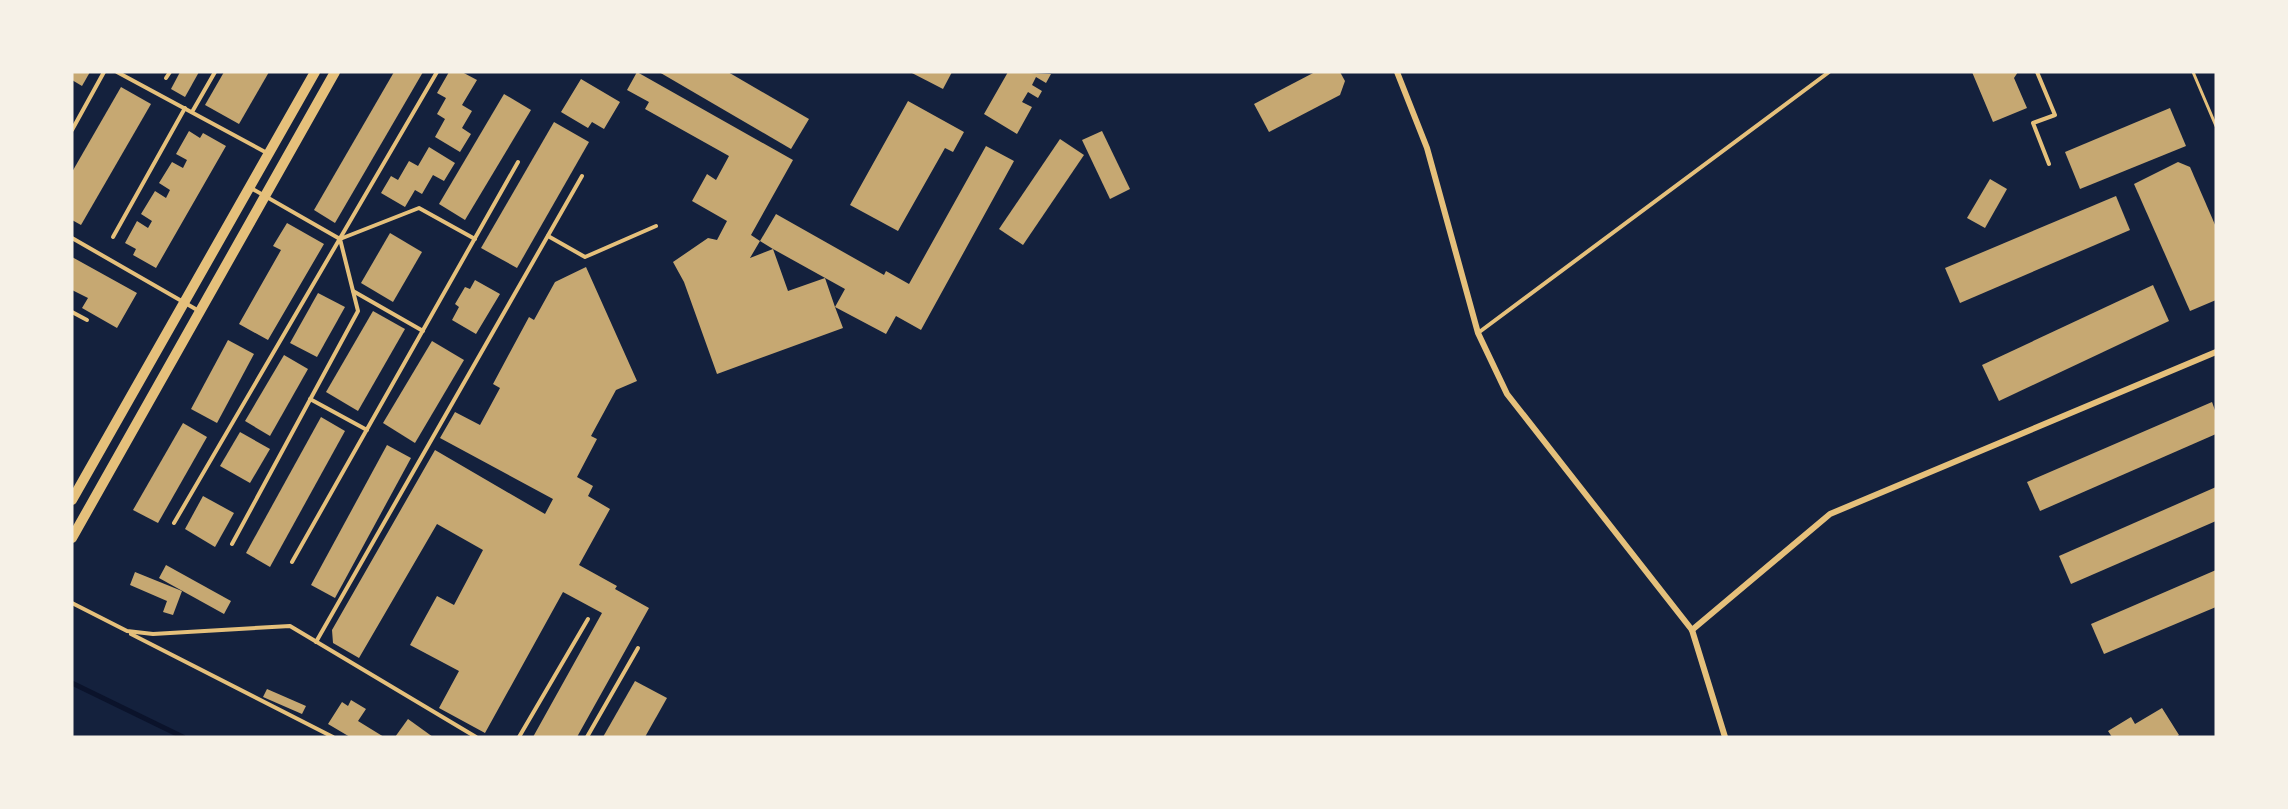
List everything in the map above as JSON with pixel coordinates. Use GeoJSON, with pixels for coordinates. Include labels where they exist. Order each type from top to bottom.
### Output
{"type":"FeatureCollection","features":[{"type":"Feature","properties":{"kind":"main road"},"geometry":{"type":"LineString","coordinates":[[72,500],[315,72]]}},
{"type":"Feature","properties":{"kind":"main road"},"geometry":{"type":"LineString","coordinates":[[72,538],[335,72]]}},
{"type":"Feature","properties":{"kind":"street"},"geometry":{"type":"LineString","coordinates":[[1397,72],[1427,148],[1478,333],[1507,394],[1692,630],[1725,737]]}},
{"type":"Feature","properties":{"kind":"street"},"geometry":{"type":"LineString","coordinates":[[1692,630],[1830,514],[2216,352]]}},
{"type":"Feature","properties":{"kind":"lane"},"geometry":{"type":"LineString","coordinates":[[72,130],[104,72]]}},
{"type":"Feature","properties":{"kind":"lane"},"geometry":{"type":"LineString","coordinates":[[117,72],[270,154]]}},
{"type":"Feature","properties":{"kind":"lane"},"geometry":{"type":"LineString","coordinates":[[166,78],[170,72]]}},
{"type":"Feature","properties":{"kind":"lane"},"geometry":{"type":"LineString","coordinates":[[192,112],[215,72]]}},
{"type":"Feature","properties":{"kind":"lane"},"geometry":{"type":"LineString","coordinates":[[174,523],[437,72]]}},
{"type":"Feature","properties":{"kind":"lane"},"geometry":{"type":"LineString","coordinates":[[1478,333],[1829,72]]}},
{"type":"Feature","properties":{"kind":"lane"},"geometry":{"type":"LineString","coordinates":[[2037,72],[2055,115],[2033,123],[2049,164]]}},
{"type":"Feature","properties":{"kind":"lane"},"geometry":{"type":"LineString","coordinates":[[113,237],[185,108]]}},
{"type":"Feature","properties":{"kind":"lane"},"geometry":{"type":"LineString","coordinates":[[292,562],[518,162]]}},
{"type":"Feature","properties":{"kind":"lane"},"geometry":{"type":"LineString","coordinates":[[316,642],[582,176]]}},
{"type":"Feature","properties":{"kind":"lane"},"geometry":{"type":"LineString","coordinates":[[232,544],[358,311],[340,239],[251,188]]}},
{"type":"Feature","properties":{"kind":"lane"},"geometry":{"type":"LineString","coordinates":[[340,239],[419,208],[475,239]]}},
{"type":"Feature","properties":{"kind":"lane"},"geometry":{"type":"LineString","coordinates":[[548,236],[585,257],[656,226]]}},
{"type":"Feature","properties":{"kind":"lane"},"geometry":{"type":"LineString","coordinates":[[72,238],[199,311]]}},
{"type":"Feature","properties":{"kind":"lane"},"geometry":{"type":"LineString","coordinates":[[353,291],[423,331]]}},
{"type":"Feature","properties":{"kind":"lane"},"geometry":{"type":"LineString","coordinates":[[72,312],[87,320]]}},
{"type":"Feature","properties":{"kind":"lane"},"geometry":{"type":"LineString","coordinates":[[310,399],[367,430]]}},
{"type":"Feature","properties":{"kind":"lane"},"geometry":{"type":"LineString","coordinates":[[72,603],[333,737]]}},
{"type":"Feature","properties":{"kind":"lane"},"geometry":{"type":"LineString","coordinates":[[519,737],[588,619]]}},
{"type":"Feature","properties":{"kind":"lane"},"geometry":{"type":"LineString","coordinates":[[127,631],[153,634],[290,626],[476,737]]}},
{"type":"Feature","properties":{"kind":"lane"},"geometry":{"type":"LineString","coordinates":[[587,737],[639,648]]}},
{"type":"Feature","properties":{"kind":"path"},"geometry":{"type":"LineString","coordinates":[[2193,72],[2216,126]]}},
{"type":"Feature","properties":{"kind":"building"},"geometry":{"type":"Polygon","coordinates":[[[72,72],[90,72],[82,86],[72,80],[72,72]]]}},
{"type":"Feature","properties":{"kind":"building"},"geometry":{"type":"Polygon","coordinates":[[[180,72],[199,72],[185,97],[171,89],[180,72]]]}},
{"type":"Feature","properties":{"kind":"building"},"geometry":{"type":"Polygon","coordinates":[[[224,72],[269,72],[239,124],[205,105],[224,72]]]}},
{"type":"Feature","properties":{"kind":"building"},"geometry":{"type":"Polygon","coordinates":[[[394,72],[423,72],[335,223],[314,210],[394,72]]]}},
{"type":"Feature","properties":{"kind":"building"},"geometry":{"type":"Polygon","coordinates":[[[449,72],[462,72],[477,80],[462,105],[472,111],[462,128],[471,134],[460,152],[435,137],[445,119],[437,114],[446,98],[437,93],[449,72]]]}},
{"type":"Feature","properties":{"kind":"building"},"geometry":{"type":"Polygon","coordinates":[[[637,72],[793,160],[751,235],[760,241],[750,258],[773,249],[788,291],[825,278],[843,328],[717,374],[684,282],[673,262],[708,238],[717,240],[727,221],[692,201],[707,174],[716,180],[729,156],[645,109],[649,102],[627,90],[637,72]]]}},
{"type":"Feature","properties":{"kind":"building"},"geometry":{"type":"Polygon","coordinates":[[[659,72],[728,72],[809,119],[791,149],[659,72]]]}},
{"type":"Feature","properties":{"kind":"building"},"geometry":{"type":"Polygon","coordinates":[[[910,72],[952,72],[943,89],[910,72]]]}},
{"type":"Feature","properties":{"kind":"building"},"geometry":{"type":"Polygon","coordinates":[[[1008,72],[1051,74],[1046,83],[1036,77],[1032,85],[1042,91],[1038,98],[1028,92],[1022,102],[1032,107],[1017,134],[984,114],[1008,72]]]}},
{"type":"Feature","properties":{"kind":"building"},"geometry":{"type":"Polygon","coordinates":[[[1315,72],[1340,72],[1345,81],[1340,95],[1269,132],[1254,104],[1315,72]]]}},
{"type":"Feature","properties":{"kind":"building"},"geometry":{"type":"Polygon","coordinates":[[[1972,72],[2018,72],[2014,78],[2027,108],[1993,122],[1972,72]]]}},
{"type":"Feature","properties":{"kind":"building"},"geometry":{"type":"Polygon","coordinates":[[[581,79],[620,102],[604,129],[592,122],[588,128],[561,112],[581,79]]]}},
{"type":"Feature","properties":{"kind":"building"},"geometry":{"type":"Polygon","coordinates":[[[121,87],[151,104],[81,225],[72,220],[72,172],[121,87]]]}},
{"type":"Feature","properties":{"kind":"building"},"geometry":{"type":"Polygon","coordinates":[[[504,94],[531,110],[465,220],[439,204],[504,94]]]}},
{"type":"Feature","properties":{"kind":"building"},"geometry":{"type":"Polygon","coordinates":[[[908,101],[964,132],[953,152],[945,148],[898,231],[850,205],[908,101]]]}},
{"type":"Feature","properties":{"kind":"building"},"geometry":{"type":"Polygon","coordinates":[[[2170,108],[2186,146],[2080,189],[2065,152],[2170,108]]]}},
{"type":"Feature","properties":{"kind":"building"},"geometry":{"type":"Polygon","coordinates":[[[554,122],[589,142],[517,268],[481,248],[554,122]]]}},
{"type":"Feature","properties":{"kind":"building"},"geometry":{"type":"Polygon","coordinates":[[[189,131],[200,138],[203,133],[226,146],[156,268],[133,255],[136,249],[125,243],[137,221],[148,228],[152,221],[141,214],[155,191],[166,198],[170,190],[159,183],[172,162],[183,168],[187,160],[176,154],[189,131]]]}},
{"type":"Feature","properties":{"kind":"building"},"geometry":{"type":"Polygon","coordinates":[[[1102,131],[1130,189],[1110,199],[1082,140],[1102,131]]]}},
{"type":"Feature","properties":{"kind":"building"},"geometry":{"type":"Polygon","coordinates":[[[1060,139],[1084,155],[1023,245],[999,229],[1060,139]]]}},
{"type":"Feature","properties":{"kind":"building"},"geometry":{"type":"Polygon","coordinates":[[[986,146],[1014,161],[921,330],[896,316],[886,334],[835,307],[845,289],[760,241],[776,214],[884,275],[886,271],[909,284],[986,146]]]}},
{"type":"Feature","properties":{"kind":"building"},"geometry":{"type":"Polygon","coordinates":[[[429,147],[455,163],[444,181],[433,175],[422,194],[415,190],[405,207],[381,193],[391,176],[398,180],[409,161],[418,166],[429,147]]]}},
{"type":"Feature","properties":{"kind":"building"},"geometry":{"type":"Polygon","coordinates":[[[2178,162],[2190,167],[2216,227],[2216,300],[2190,311],[2134,184],[2178,162]]]}},
{"type":"Feature","properties":{"kind":"building"},"geometry":{"type":"Polygon","coordinates":[[[1990,179],[2007,189],[1985,228],[1967,218],[1990,179]]]}},
{"type":"Feature","properties":{"kind":"building"},"geometry":{"type":"Polygon","coordinates":[[[2116,196],[2130,230],[1960,303],[1945,268],[2116,196]]]}},
{"type":"Feature","properties":{"kind":"building"},"geometry":{"type":"Polygon","coordinates":[[[287,223],[324,244],[268,340],[239,324],[281,250],[273,246],[287,223]]]}},
{"type":"Feature","properties":{"kind":"building"},"geometry":{"type":"Polygon","coordinates":[[[390,233],[422,252],[393,302],[361,283],[390,233]]]}},
{"type":"Feature","properties":{"kind":"building"},"geometry":{"type":"Polygon","coordinates":[[[72,257],[137,293],[117,328],[82,308],[88,298],[72,290],[72,257]]]}},
{"type":"Feature","properties":{"kind":"building"},"geometry":{"type":"Polygon","coordinates":[[[586,267],[637,381],[616,390],[591,436],[597,439],[577,477],[593,486],[588,496],[610,509],[579,565],[617,586],[615,589],[649,608],[577,737],[533,737],[602,613],[563,592],[485,733],[439,708],[459,671],[410,645],[437,596],[454,605],[483,550],[437,524],[359,658],[333,643],[332,630],[435,450],[545,514],[553,499],[440,438],[455,412],[480,425],[500,388],[493,384],[529,317],[534,320],[555,282],[586,267]]]}},
{"type":"Feature","properties":{"kind":"building"},"geometry":{"type":"Polygon","coordinates":[[[475,280],[500,294],[476,334],[452,320],[459,307],[455,304],[465,287],[470,289],[475,280]]]}},
{"type":"Feature","properties":{"kind":"building"},"geometry":{"type":"Polygon","coordinates":[[[2153,285],[2169,321],[1999,401],[1982,365],[2153,285]]]}},
{"type":"Feature","properties":{"kind":"building"},"geometry":{"type":"Polygon","coordinates":[[[318,293],[345,307],[317,357],[290,343],[318,293]]]}},
{"type":"Feature","properties":{"kind":"building"},"geometry":{"type":"Polygon","coordinates":[[[373,311],[405,329],[358,411],[326,392],[373,311]]]}},
{"type":"Feature","properties":{"kind":"building"},"geometry":{"type":"Polygon","coordinates":[[[228,340],[254,354],[217,423],[191,409],[228,340]]]}},
{"type":"Feature","properties":{"kind":"building"},"geometry":{"type":"Polygon","coordinates":[[[432,341],[464,360],[415,443],[383,423],[432,341]]]}},
{"type":"Feature","properties":{"kind":"building"},"geometry":{"type":"Polygon","coordinates":[[[284,355],[308,369],[270,436],[245,421],[284,355]]]}},
{"type":"Feature","properties":{"kind":"building"},"geometry":{"type":"Polygon","coordinates":[[[2212,402],[2216,413],[2216,434],[2040,511],[2027,482],[2212,402]]]}},
{"type":"Feature","properties":{"kind":"building"},"geometry":{"type":"Polygon","coordinates":[[[321,417],[345,431],[270,567],[246,553],[321,417]]]}},
{"type":"Feature","properties":{"kind":"building"},"geometry":{"type":"Polygon","coordinates":[[[183,423],[207,437],[158,523],[133,510],[183,423]]]}},
{"type":"Feature","properties":{"kind":"building"},"geometry":{"type":"Polygon","coordinates":[[[240,432],[270,449],[250,483],[220,466],[240,432]]]}},
{"type":"Feature","properties":{"kind":"building"},"geometry":{"type":"Polygon","coordinates":[[[387,445],[411,458],[335,598],[311,585],[387,445]]]}},
{"type":"Feature","properties":{"kind":"building"},"geometry":{"type":"Polygon","coordinates":[[[2216,487],[2216,521],[2071,584],[2059,556],[2216,487]]]}},
{"type":"Feature","properties":{"kind":"building"},"geometry":{"type":"Polygon","coordinates":[[[203,496],[234,513],[215,547],[185,529],[203,496]]]}},
{"type":"Feature","properties":{"kind":"building"},"geometry":{"type":"Polygon","coordinates":[[[166,565],[231,601],[224,614],[159,578],[166,565]]]}},
{"type":"Feature","properties":{"kind":"building"},"geometry":{"type":"Polygon","coordinates":[[[2216,570],[2216,607],[2104,654],[2091,624],[2216,570]]]}},
{"type":"Feature","properties":{"kind":"building"},"geometry":{"type":"Polygon","coordinates":[[[135,572],[182,591],[173,615],[163,612],[167,601],[130,585],[135,572]]]}},
{"type":"Feature","properties":{"kind":"building"},"geometry":{"type":"Polygon","coordinates":[[[635,681],[667,698],[645,737],[603,737],[635,681]]]}},
{"type":"Feature","properties":{"kind":"building"},"geometry":{"type":"Polygon","coordinates":[[[267,689],[306,706],[302,714],[263,697],[267,689]]]}},
{"type":"Feature","properties":{"kind":"building"},"geometry":{"type":"Polygon","coordinates":[[[351,700],[366,709],[358,721],[384,737],[350,737],[328,724],[342,702],[348,706],[351,700]]]}},
{"type":"Feature","properties":{"kind":"building"},"geometry":{"type":"Polygon","coordinates":[[[2162,708],[2179,735],[2176,737],[2112,737],[2108,731],[2131,717],[2135,724],[2162,708]]]}},
{"type":"Feature","properties":{"kind":"building"},"geometry":{"type":"Polygon","coordinates":[[[408,719],[433,737],[395,737],[408,719]]]}},
{"type":"Feature","properties":{"kind":"waterway"},"geometry":{"type":"LineString","coordinates":[[72,683],[183,737]]}}]}
